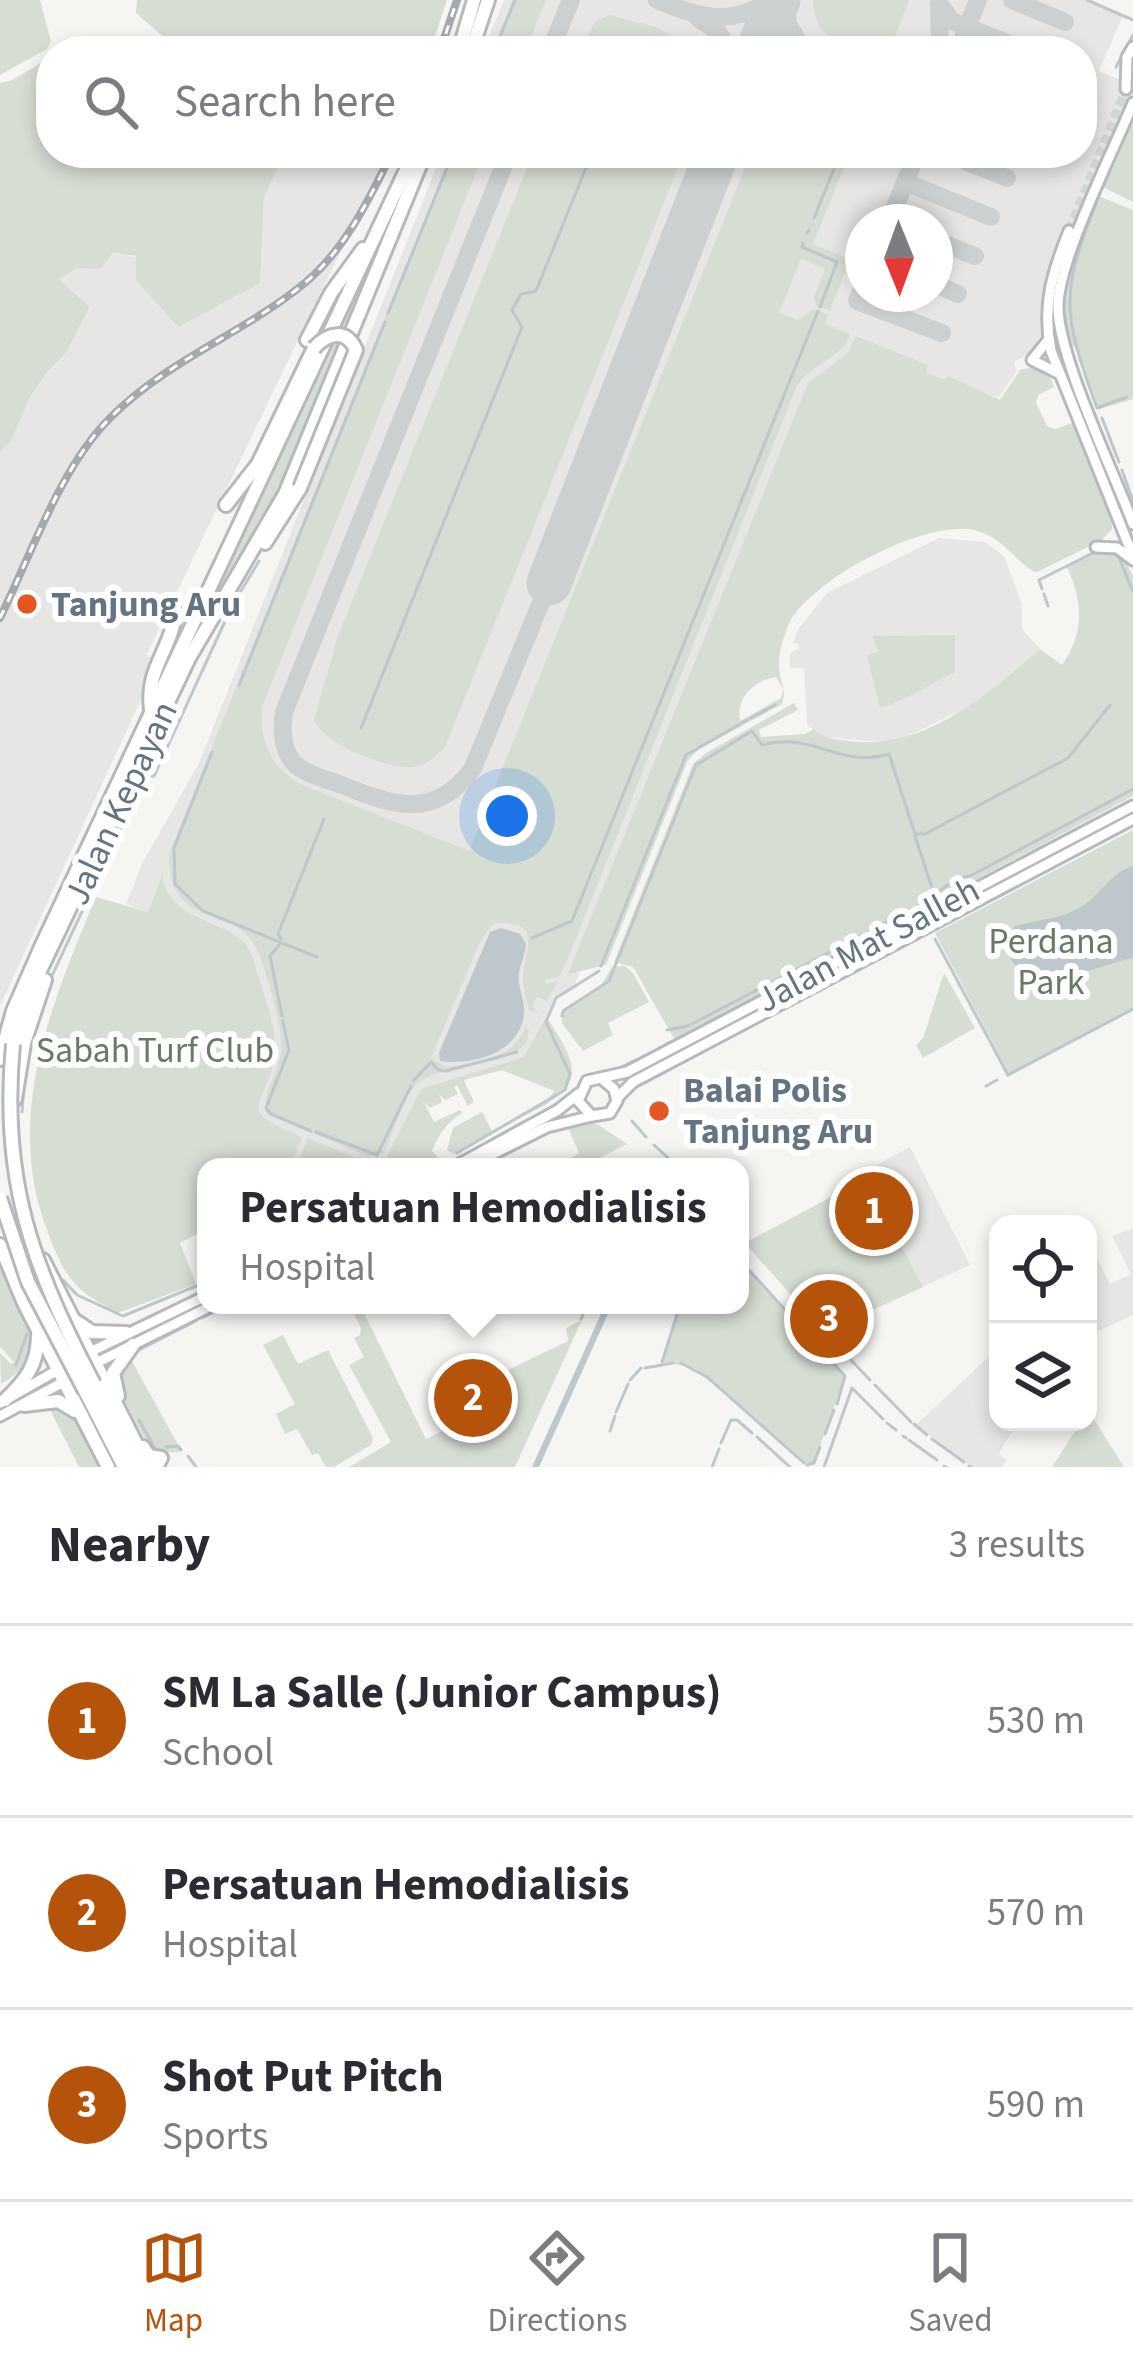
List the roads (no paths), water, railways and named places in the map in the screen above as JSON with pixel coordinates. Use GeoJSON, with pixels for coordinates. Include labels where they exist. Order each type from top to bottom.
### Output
{"type":"FeatureCollection","features":[{"type":"Feature","properties":{"kind":"highway"},"geometry":{"type":"LineString","coordinates":[[463,36],[474,0]]}},
{"type":"Feature","properties":{"kind":"highway"},"geometry":{"type":"LineString","coordinates":[[476,36],[488,0]]}},
{"type":"Feature","properties":{"kind":"highway","name":"Jalan Kepayan"},"geometry":{"type":"LineString","coordinates":[[137,1467],[22,1237],[2,1145],[9,1043],[31,972],[407,168]]}},
{"type":"Feature","properties":{"kind":"highway","name":"Jalan Kepayan"},"geometry":{"type":"LineString","coordinates":[[0,1058],[189,658],[302,457],[419,168]]}},
{"type":"Feature","properties":{"kind":"highway"},"geometry":{"type":"LineString","coordinates":[[308,340],[341,278],[384,218]]}},
{"type":"Feature","properties":{"kind":"highway"},"geometry":{"type":"LineString","coordinates":[[328,305],[340,302],[368,254]]}},
{"type":"Feature","properties":{"kind":"highway"},"geometry":{"type":"LineString","coordinates":[[226,505],[258,464],[314,348],[338,334],[353,344],[354,359],[300,488],[260,550],[247,559]]}},
{"type":"Feature","properties":{"kind":"highway"},"geometry":{"type":"LineString","coordinates":[[152,711],[151,678],[175,621],[175,610]]}},
{"type":"Feature","properties":{"kind":"highway"},"geometry":{"type":"LineString","coordinates":[[51,953],[19,1072],[16,1157],[30,1226],[136,1444],[149,1456],[161,1458],[152,1467]]}},
{"type":"Feature","properties":{"kind":"highway"},"geometry":{"type":"LineString","coordinates":[[0,1025],[31,972]]}},
{"type":"Feature","properties":{"kind":"highway"},"geometry":{"type":"LineString","coordinates":[[0,1198],[28,1282],[124,1467]]}},
{"type":"Feature","properties":{"kind":"highway"},"geometry":{"type":"LineString","coordinates":[[0,1245],[108,1467]]}},
{"type":"Feature","properties":{"kind":"highway"},"geometry":{"type":"LineString","coordinates":[[70,1314],[83,1329],[130,1339],[112,1383],[125,1410],[124,1420]]}},
{"type":"Feature","properties":{"kind":"highway"},"geometry":{"type":"LineString","coordinates":[[2,1402],[22,1385],[35,1362],[38,1328]]}},
{"type":"Feature","properties":{"kind":"highway"},"geometry":{"type":"LineString","coordinates":[[24,1405],[58,1401],[68,1404],[83,1421]]}},
{"type":"Feature","properties":{"kind":"main road"},"geometry":{"type":"LineString","coordinates":[[1126,89],[1127,57],[1133,47]]}},
{"type":"Feature","properties":{"kind":"main road"},"geometry":{"type":"LineString","coordinates":[[1133,103],[1069,260],[1058,302],[1066,347],[1133,524]]}},
{"type":"Feature","properties":{"kind":"main road"},"geometry":{"type":"LineString","coordinates":[[1069,231],[1046,301],[1049,339],[1133,558]]}},
{"type":"Feature","properties":{"kind":"main road"},"geometry":{"type":"LineString","coordinates":[[1049,339],[1032,360],[1060,374]]}},
{"type":"Feature","properties":{"kind":"main road"},"geometry":{"type":"LineString","coordinates":[[1111,538],[1118,517]]}},
{"type":"Feature","properties":{"kind":"main road"},"geometry":{"type":"LineString","coordinates":[[1096,547],[1117,548],[1133,558]]}},
{"type":"Feature","properties":{"kind":"main road","name":"Jalan Mat Salleh"},"geometry":{"type":"LineString","coordinates":[[602,1079],[627,1072],[1133,806]]}},
{"type":"Feature","properties":{"kind":"main road","name":"Jalan Mat Salleh"},"geometry":{"type":"LineString","coordinates":[[616,1098],[632,1082],[1133,819]]}},
{"type":"Feature","properties":{"kind":"main road"},"geometry":{"type":"LineString","coordinates":[[471,1158],[558,1111],[587,1082],[602,1079],[614,1089],[610,1113],[547,1127],[485,1158]]}},
{"type":"Feature","properties":{"kind":"main road"},"geometry":{"type":"LineString","coordinates":[[578,1094],[580,1108],[592,1116]]}},
{"type":"Feature","properties":{"kind":"main road"},"geometry":{"type":"LineString","coordinates":[[2,1402],[61,1376],[197,1301]]}},
{"type":"Feature","properties":{"kind":"main road"},"geometry":{"type":"LineString","coordinates":[[130,1339],[197,1312]]}},
{"type":"Feature","properties":{"kind":"main road"},"geometry":{"type":"LineString","coordinates":[[0,1416],[24,1405],[61,1376]]}},
{"type":"Feature","properties":{"kind":"waterway"},"geometry":{"type":"LineString","coordinates":[[500,36],[515,0]]}},
{"type":"Feature","properties":{"kind":"waterway"},"geometry":{"type":"LineString","coordinates":[[1087,0],[1133,20]]}},
{"type":"Feature","properties":{"kind":"waterway"},"geometry":{"type":"LineString","coordinates":[[1116,67],[1133,35]]}},
{"type":"Feature","properties":{"kind":"waterway"},"geometry":{"type":"LineString","coordinates":[[1103,187],[1127,128]]}},
{"type":"Feature","properties":{"kind":"waterway"},"geometry":{"type":"LineString","coordinates":[[388,313],[447,168]]}},
{"type":"Feature","properties":{"kind":"waterway"},"geometry":{"type":"LineString","coordinates":[[361,728],[522,327],[512,310],[521,294],[536,291],[586,168]]}},
{"type":"Feature","properties":{"kind":"waterway"},"geometry":{"type":"LineString","coordinates":[[814,218],[834,169]]}},
{"type":"Feature","properties":{"kind":"waterway"},"geometry":{"type":"LineString","coordinates":[[1099,196],[1072,280],[1072,323],[1097,408],[1127,397]]}},
{"type":"Feature","properties":{"kind":"waterway"},"geometry":{"type":"LineString","coordinates":[[803,243],[802,247],[837,262],[820,307]]}},
{"type":"Feature","properties":{"kind":"waterway"},"geometry":{"type":"LineString","coordinates":[[532,938],[572,921],[818,311]]}},
{"type":"Feature","properties":{"kind":"waterway"},"geometry":{"type":"LineString","coordinates":[[239,685],[385,322]]}},
{"type":"Feature","properties":{"kind":"waterway"},"geometry":{"type":"LineString","coordinates":[[1102,418],[1119,462]]}},
{"type":"Feature","properties":{"kind":"waterway"},"geometry":{"type":"LineString","coordinates":[[1122,470],[1133,501]]}},
{"type":"Feature","properties":{"kind":"waterway"},"geometry":{"type":"LineString","coordinates":[[1042,589],[1039,580],[1099,550]]}},
{"type":"Feature","properties":{"kind":"waterway"},"geometry":{"type":"LineString","coordinates":[[1112,553],[1118,555],[1133,592]]}},
{"type":"Feature","properties":{"kind":"waterway"},"geometry":{"type":"LineString","coordinates":[[50,980],[145,777],[154,776],[232,606],[259,561]]}},
{"type":"Feature","properties":{"kind":"waterway"},"geometry":{"type":"LineString","coordinates":[[1044,594],[1048,606]]}},
{"type":"Feature","properties":{"kind":"waterway"},"geometry":{"type":"LineString","coordinates":[[751,718],[775,705]]}},
{"type":"Feature","properties":{"kind":"waterway"},"geometry":{"type":"LineString","coordinates":[[562,1016],[609,981],[696,765],[752,731],[762,745],[796,743],[856,757],[889,754],[915,834],[925,834],[1068,758],[1110,705]]}},
{"type":"Feature","properties":{"kind":"waterway"},"geometry":{"type":"LineString","coordinates":[[601,966],[686,755],[747,720]]}},
{"type":"Feature","properties":{"kind":"waterway"},"geometry":{"type":"LineString","coordinates":[[212,752],[174,848],[175,884],[203,911],[317,957]]}},
{"type":"Feature","properties":{"kind":"waterway"},"geometry":{"type":"LineString","coordinates":[[935,894],[1133,789]]}},
{"type":"Feature","properties":{"kind":"waterway"},"geometry":{"type":"LineString","coordinates":[[281,939],[278,934],[324,819]]}},
{"type":"Feature","properties":{"kind":"waterway"},"geometry":{"type":"LineString","coordinates":[[667,1030],[688,1026],[931,899],[934,894],[915,836]]}},
{"type":"Feature","properties":{"kind":"waterway"},"geometry":{"type":"LineString","coordinates":[[935,939],[1008,1075]]}},
{"type":"Feature","properties":{"kind":"waterway"},"geometry":{"type":"LineString","coordinates":[[279,945],[270,956],[282,1016]]}},
{"type":"Feature","properties":{"kind":"waterway"},"geometry":{"type":"LineString","coordinates":[[457,1153],[565,1090],[570,1074],[546,1022],[556,998],[599,971]]}},
{"type":"Feature","properties":{"kind":"waterway"},"geometry":{"type":"LineString","coordinates":[[1008,1075],[1133,1009]]}},
{"type":"Feature","properties":{"kind":"waterway"},"geometry":{"type":"LineString","coordinates":[[283,1021],[289,1050],[266,1108],[311,1131]]}},
{"type":"Feature","properties":{"kind":"waterway"},"geometry":{"type":"LineString","coordinates":[[656,1050],[670,1042]]}},
{"type":"Feature","properties":{"kind":"waterway"},"geometry":{"type":"LineString","coordinates":[[413,1081],[431,1062],[446,1071],[517,1052]]}},
{"type":"Feature","properties":{"kind":"waterway"},"geometry":{"type":"LineString","coordinates":[[644,1056],[650,1053]]}},
{"type":"Feature","properties":{"kind":"waterway"},"geometry":{"type":"LineString","coordinates":[[615,1070],[636,1060]]}},
{"type":"Feature","properties":{"kind":"waterway"},"geometry":{"type":"LineString","coordinates":[[986,1086],[997,1080]]}},
{"type":"Feature","properties":{"kind":"waterway"},"geometry":{"type":"LineString","coordinates":[[22,1112],[24,1082]]}},
{"type":"Feature","properties":{"kind":"waterway"},"geometry":{"type":"LineString","coordinates":[[316,1132],[377,1155],[411,1086]]}},
{"type":"Feature","properties":{"kind":"waterway"},"geometry":{"type":"LineString","coordinates":[[632,1121],[646,1137]]}},
{"type":"Feature","properties":{"kind":"waterway"},"geometry":{"type":"LineString","coordinates":[[654,1145],[668,1158]]}},
{"type":"Feature","properties":{"kind":"waterway"},"geometry":{"type":"LineString","coordinates":[[749,1270],[845,1376],[837,1404]]}},
{"type":"Feature","properties":{"kind":"waterway"},"geometry":{"type":"LineString","coordinates":[[63,1280],[77,1295],[123,1316],[197,1286]]}},
{"type":"Feature","properties":{"kind":"waterway"},"geometry":{"type":"LineString","coordinates":[[202,1318],[210,1314]]}},
{"type":"Feature","properties":{"kind":"waterway"},"geometry":{"type":"LineString","coordinates":[[581,1319],[583,1314]]}},
{"type":"Feature","properties":{"kind":"waterway"},"geometry":{"type":"LineString","coordinates":[[662,1362],[677,1314]]}},
{"type":"Feature","properties":{"kind":"waterway"},"geometry":{"type":"LineString","coordinates":[[133,1353],[196,1321]]}},
{"type":"Feature","properties":{"kind":"waterway"},"geometry":{"type":"LineString","coordinates":[[16,1365],[27,1334]]}},
{"type":"Feature","properties":{"kind":"waterway"},"geometry":{"type":"LineString","coordinates":[[851,1360],[870,1380]]}},
{"type":"Feature","properties":{"kind":"waterway"},"geometry":{"type":"LineString","coordinates":[[645,1368],[673,1363]]}},
{"type":"Feature","properties":{"kind":"waterway"},"geometry":{"type":"LineString","coordinates":[[681,1363],[707,1377],[804,1463]]}},
{"type":"Feature","properties":{"kind":"waterway"},"geometry":{"type":"LineString","coordinates":[[630,1380],[641,1368]]}},
{"type":"Feature","properties":{"kind":"waterway"},"geometry":{"type":"LineString","coordinates":[[616,1412],[628,1384]]}},
{"type":"Feature","properties":{"kind":"waterway"},"geometry":{"type":"LineString","coordinates":[[875,1385],[911,1422]]}},
{"type":"Feature","properties":{"kind":"waterway"},"geometry":{"type":"LineString","coordinates":[[824,1467],[852,1388],[883,1419]]}},
{"type":"Feature","properties":{"kind":"waterway"},"geometry":{"type":"LineString","coordinates":[[0,1422],[25,1409]]}},
{"type":"Feature","properties":{"kind":"waterway"},"geometry":{"type":"LineString","coordinates":[[825,1434],[834,1410]]}},
{"type":"Feature","properties":{"kind":"waterway"},"geometry":{"type":"LineString","coordinates":[[610,1431],[615,1416]]}},
{"type":"Feature","properties":{"kind":"waterway"},"geometry":{"type":"LineString","coordinates":[[74,1417],[100,1467]]}},
{"type":"Feature","properties":{"kind":"waterway"},"geometry":{"type":"LineString","coordinates":[[139,1420],[157,1452],[162,1450]]}},
{"type":"Feature","properties":{"kind":"waterway"},"geometry":{"type":"LineString","coordinates":[[721,1443],[731,1420],[752,1433]]}},
{"type":"Feature","properties":{"kind":"waterway"},"geometry":{"type":"LineString","coordinates":[[887,1423],[896,1430]]}},
{"type":"Feature","properties":{"kind":"waterway"},"geometry":{"type":"LineString","coordinates":[[914,1424],[927,1435]]}},
{"type":"Feature","properties":{"kind":"waterway"},"geometry":{"type":"LineString","coordinates":[[757,1437],[790,1467]]}},
{"type":"Feature","properties":{"kind":"waterway"},"geometry":{"type":"LineString","coordinates":[[932,1439],[964,1462]]}},
{"type":"Feature","properties":{"kind":"waterway"},"geometry":{"type":"LineString","coordinates":[[909,1440],[937,1460]]}},
{"type":"Feature","properties":{"kind":"waterway"},"geometry":{"type":"LineString","coordinates":[[166,1447],[181,1450]]}},
{"type":"Feature","properties":{"kind":"waterway"},"geometry":{"type":"LineString","coordinates":[[807,1465],[814,1463],[820,1447]]}},
{"type":"Feature","properties":{"kind":"waterway"},"geometry":{"type":"LineString","coordinates":[[712,1467],[719,1449]]}},
{"type":"Feature","properties":{"kind":"waterway"},"geometry":{"type":"LineString","coordinates":[[188,1456],[196,1467]]}},
{"type":"Feature","properties":{"kind":"tunnel"},"geometry":{"type":"LineString","coordinates":[[1097,161],[1126,89]]}},
{"type":"Feature","properties":{"kind":"tunnel"},"geometry":{"type":"LineString","coordinates":[[1069,231],[1094,168]]}},
{"type":"Feature","properties":{"kind":"railway"},"geometry":{"type":"LineString","coordinates":[[445,36],[457,0]]}},
{"type":"Feature","properties":{"kind":"railway"},"geometry":{"type":"LineString","coordinates":[[0,618],[61,487],[92,438],[156,379],[306,282],[355,222],[384,168]]}},
{"type":"Feature","properties":{"kind":"place","name":"Tanjung Aru"},"geometry":{"type":"Point","coordinates":[27,604]}},
{"type":"Feature","properties":{"kind":"place","name":"Balai Polis Tanjung Aru"},"geometry":{"type":"Point","coordinates":[659,1111]}},
{"type":"Feature","properties":{"kind":"place","name":"SM La Salle (Junior Campus)"},"geometry":{"type":"Point","coordinates":[874,1211]}},
{"type":"Feature","properties":{"kind":"place","name":"Shot Put Pitch"},"geometry":{"type":"Point","coordinates":[829,1319]}},
{"type":"Feature","properties":{"kind":"place","name":"Persatuan Hemodialisis"},"geometry":{"type":"Point","coordinates":[473,1398]}},
{"type":"Feature","properties":{"kind":"park label","name":"Perdana Park"},"geometry":{"type":"Point","coordinates":[1051,962]}},
{"type":"Feature","properties":{"kind":"park label","name":"Sabah Turf Club"},"geometry":{"type":"Point","coordinates":[155,1050]}}]}
